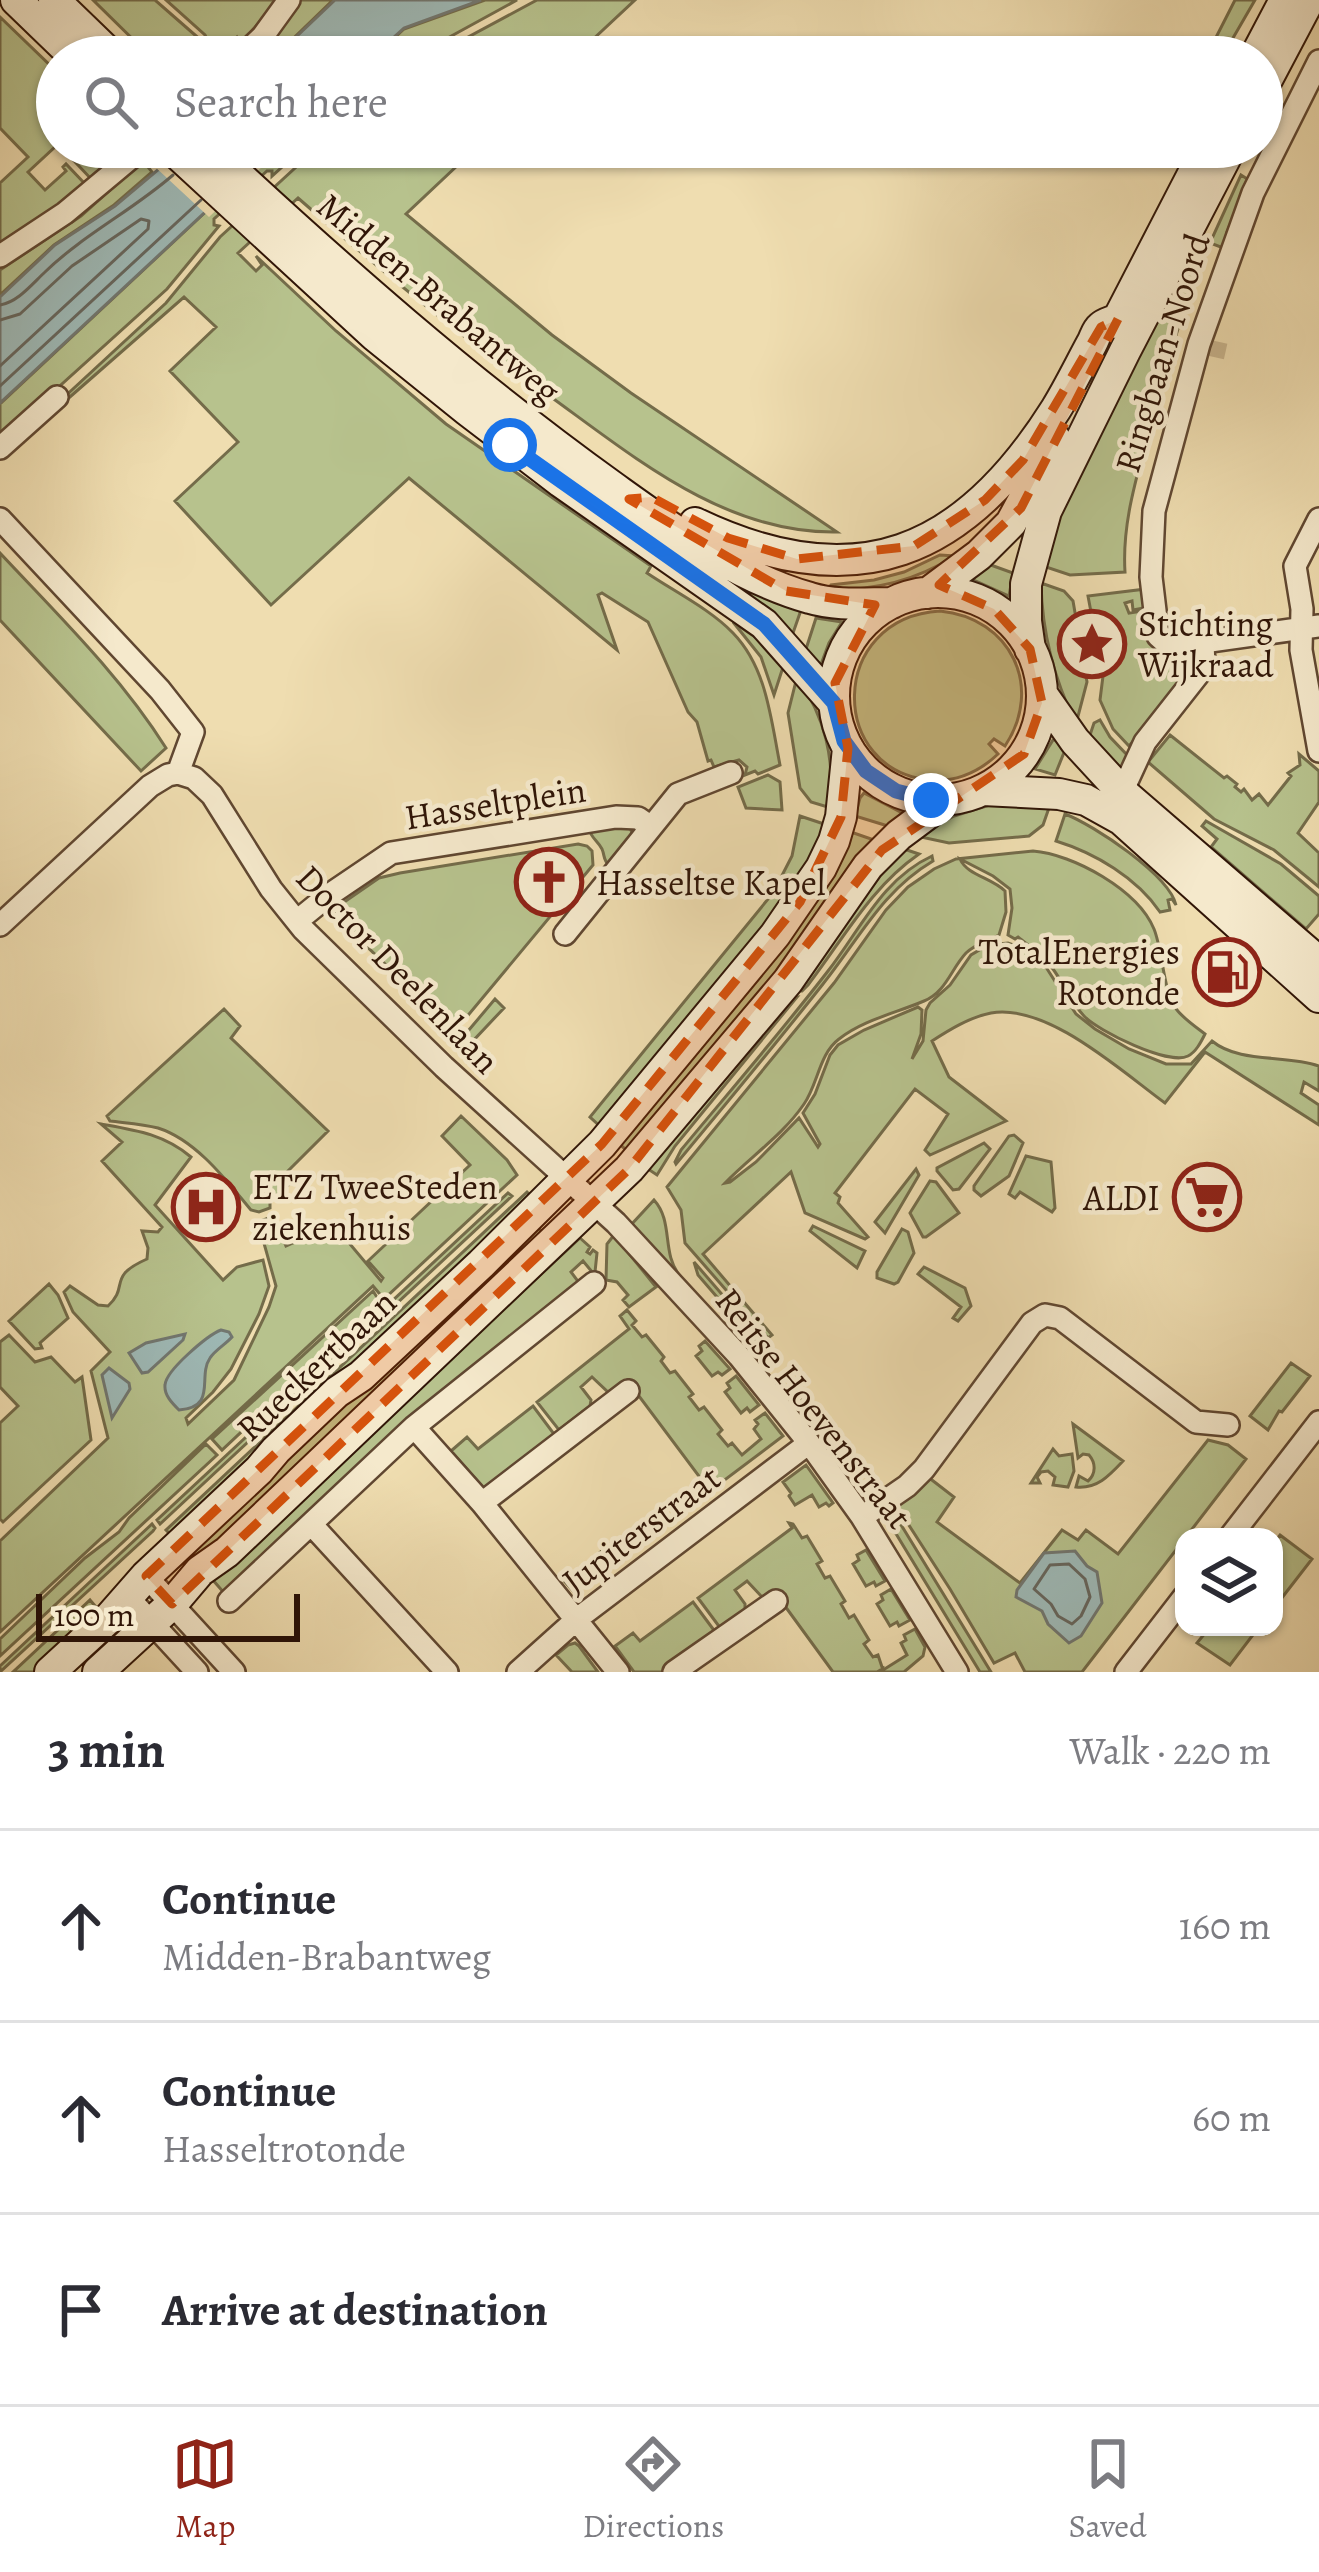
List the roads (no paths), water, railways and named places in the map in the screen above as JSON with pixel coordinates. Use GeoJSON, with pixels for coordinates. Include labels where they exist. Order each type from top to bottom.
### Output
{"type":"FeatureCollection","features":[{"type":"Feature","properties":{"kind":"main road"},"geometry":{"type":"LineString","coordinates":[[16,0],[53,36]]}},
{"type":"Feature","properties":{"kind":"main road"},"geometry":{"type":"LineString","coordinates":[[54,0],[91,36]]}},
{"type":"Feature","properties":{"kind":"main road"},"geometry":{"type":"LineString","coordinates":[[1266,36],[1285,0]]}},
{"type":"Feature","properties":{"kind":"main road"},"geometry":{"type":"LineString","coordinates":[[1283,49],[1309,0]]}},
{"type":"Feature","properties":{"kind":"main road","name":"Midden-Brabantweg"},"geometry":{"type":"LineString","coordinates":[[197,168],[540,435],[665,524],[786,591],[824,601],[892,604]]}},
{"type":"Feature","properties":{"kind":"main road","name":"Midden-Brabantweg"},"geometry":{"type":"LineString","coordinates":[[226,168],[374,334],[496,433],[764,624],[834,703]]}},
{"type":"Feature","properties":{"kind":"main road","name":"Ringbaan-Noord"},"geometry":{"type":"LineString","coordinates":[[928,593],[979,555],[1011,523],[1196,168]]}},
{"type":"Feature","properties":{"kind":"main road","name":"Ringbaan-Noord"},"geometry":{"type":"LineString","coordinates":[[1030,649],[1026,584],[1046,511],[1221,168]]}},
{"type":"Feature","properties":{"kind":"main road","name":"Ringbaan-Noord"},"geometry":{"type":"LineString","coordinates":[[899,550],[952,526],[986,500],[1035,441],[1101,327],[1118,319]]}},
{"type":"Feature","properties":{"kind":"main road","name":"Midden-Brabantweg"},"geometry":{"type":"LineString","coordinates":[[629,499],[651,497],[728,538],[796,559],[869,558],[899,550]]}},
{"type":"Feature","properties":{"kind":"main road"},"geometry":{"type":"LineString","coordinates":[[928,593],[958,595],[988,605],[1012,624],[1030,649],[1040,675],[1039,722],[1028,747],[1006,775],[983,790],[946,800],[916,798],[889,788],[866,771],[848,748],[834,703],[837,673],[848,644],[867,621],[892,604],[928,593]]}},
{"type":"Feature","properties":{"kind":"main road"},"geometry":{"type":"LineString","coordinates":[[1042,694],[1075,741],[1122,792],[1319,962]]}},
{"type":"Feature","properties":{"kind":"main road","name":"Rueckertbaan"},"geometry":{"type":"LineString","coordinates":[[50,1672],[337,1392],[378,1360],[568,1181],[639,1100],[800,902],[834,841],[848,748]]}},
{"type":"Feature","properties":{"kind":"main road"},"geometry":{"type":"LineString","coordinates":[[983,790],[1087,800],[1122,820],[1319,997]]}},
{"type":"Feature","properties":{"kind":"main road","name":"Rueckertbaan"},"geometry":{"type":"LineString","coordinates":[[98,1672],[629,1169],[764,1010],[882,850],[946,800]]}},
{"type":"Feature","properties":{"kind":"street"},"geometry":{"type":"LineString","coordinates":[[262,36],[289,0]]}},
{"type":"Feature","properties":{"kind":"street","name":"Ringbaan-Noord"},"geometry":{"type":"LineString","coordinates":[[1283,133],[1319,62]]}},
{"type":"Feature","properties":{"kind":"street"},"geometry":{"type":"LineString","coordinates":[[0,256],[78,203],[119,168]]}},
{"type":"Feature","properties":{"kind":"street","name":"Ringbaan-Noord"},"geometry":{"type":"LineString","coordinates":[[1203,643],[1166,644],[1158,636],[1151,578],[1154,511],[1199,344],[1266,168]]}},
{"type":"Feature","properties":{"kind":"street"},"geometry":{"type":"LineString","coordinates":[[0,448],[57,397]]}},
{"type":"Feature","properties":{"kind":"street"},"geometry":{"type":"LineString","coordinates":[[0,519],[160,689],[194,732],[178,773],[150,786],[0,925]]}},
{"type":"Feature","properties":{"kind":"street"},"geometry":{"type":"LineString","coordinates":[[1319,519],[1295,566],[1310,627],[1301,650],[1319,751]]}},
{"type":"Feature","properties":{"kind":"street"},"geometry":{"type":"LineString","coordinates":[[1122,792],[1145,742],[1204,668],[1203,643],[1310,627]]}},
{"type":"Feature","properties":{"kind":"street","name":"Doctor Deelenlaan"},"geometry":{"type":"LineString","coordinates":[[178,773],[200,782],[212,795],[271,889],[297,921],[444,1067],[593,1204]]}},
{"type":"Feature","properties":{"kind":"street"},"geometry":{"type":"LineString","coordinates":[[565,934],[678,794],[731,773]]}},
{"type":"Feature","properties":{"kind":"street","name":"Hasseltplein"},"geometry":{"type":"LineString","coordinates":[[297,921],[391,853],[616,817],[638,818],[650,827]]}},
{"type":"Feature","properties":{"kind":"street","name":"Reitse Hoevenstraat"},"geometry":{"type":"LineString","coordinates":[[593,1204],[710,1323],[809,1443],[862,1517],[949,1669]]}},
{"type":"Feature","properties":{"kind":"street"},"geometry":{"type":"LineString","coordinates":[[229,1601],[414,1427],[595,1283]]}},
{"type":"Feature","properties":{"kind":"street"},"geometry":{"type":"LineString","coordinates":[[862,1517],[924,1469],[1032,1324],[1046,1315],[1060,1318],[1196,1422],[1228,1425]]}},
{"type":"Feature","properties":{"kind":"street"},"geometry":{"type":"LineString","coordinates":[[482,1503],[628,1391]]}},
{"type":"Feature","properties":{"kind":"street"},"geometry":{"type":"LineString","coordinates":[[1237,1528],[1319,1422]]}},
{"type":"Feature","properties":{"kind":"street"},"geometry":{"type":"LineString","coordinates":[[414,1427],[482,1503],[618,1672]]}},
{"type":"Feature","properties":{"kind":"street","name":"Jupiterstraat"},"geometry":{"type":"LineString","coordinates":[[518,1672],[577,1619],[809,1443]]}},
{"type":"Feature","properties":{"kind":"street"},"geometry":{"type":"LineString","coordinates":[[311,1524],[447,1672]]}},
{"type":"Feature","properties":{"kind":"street"},"geometry":{"type":"LineString","coordinates":[[137,1586],[161,1613],[234,1672]]}},
{"type":"Feature","properties":{"kind":"street"},"geometry":{"type":"LineString","coordinates":[[674,1672],[776,1601]]}},
{"type":"Feature","properties":{"kind":"street"},"geometry":{"type":"LineString","coordinates":[[1126,1672],[1175,1609]]}},
{"type":"Feature","properties":{"kind":"street"},"geometry":{"type":"LineString","coordinates":[[161,1613],[197,1672]]}},
{"type":"Feature","properties":{"kind":"water"},"geometry":{"type":"Polygon","coordinates":[[[335,0],[481,0],[404,28],[395,36],[297,36],[335,0]]]}},
{"type":"Feature","properties":{"kind":"water"},"geometry":{"type":"Polygon","coordinates":[[[160,168],[252,168],[0,403],[0,297],[55,245],[115,206],[160,168]]]}},
{"type":"Feature","properties":{"kind":"water"},"geometry":{"type":"Polygon","coordinates":[[[221,1330],[232,1337],[210,1358],[203,1397],[191,1408],[179,1410],[166,1392],[167,1379],[188,1354],[221,1330]]]}},
{"type":"Feature","properties":{"kind":"water"},"geometry":{"type":"Polygon","coordinates":[[[185,1334],[148,1372],[142,1373],[129,1353],[146,1343],[185,1334]]]}},
{"type":"Feature","properties":{"kind":"water"},"geometry":{"type":"Polygon","coordinates":[[[109,1368],[130,1389],[112,1418],[102,1375],[109,1368]]]}},
{"type":"Feature","properties":{"kind":"water"},"geometry":{"type":"Polygon","coordinates":[[[1075,1551],[1097,1572],[1102,1603],[1081,1636],[1069,1643],[1048,1624],[1042,1611],[1016,1597],[1044,1553],[1075,1551]]]}},
{"type":"Feature","properties":{"kind":"tunnel"},"geometry":{"type":"LineString","coordinates":[[1210,348],[1228,352]]}},
{"type":"Feature","properties":{"kind":"place","name":"Stichting Wijkraad"},"geometry":{"type":"Point","coordinates":[1092,644]}},
{"type":"Feature","properties":{"kind":"place","name":"Hasseltse Kapel"},"geometry":{"type":"Point","coordinates":[549,882]}},
{"type":"Feature","properties":{"kind":"place","name":"TotalEnergies Rotonde"},"geometry":{"type":"Point","coordinates":[1227,972]}},
{"type":"Feature","properties":{"kind":"place","name":"ALDI"},"geometry":{"type":"Point","coordinates":[1207,1197]}},
{"type":"Feature","properties":{"kind":"place","name":"ETZ TweeSteden ziekenhuis"},"geometry":{"type":"Point","coordinates":[206,1207]}}]}
